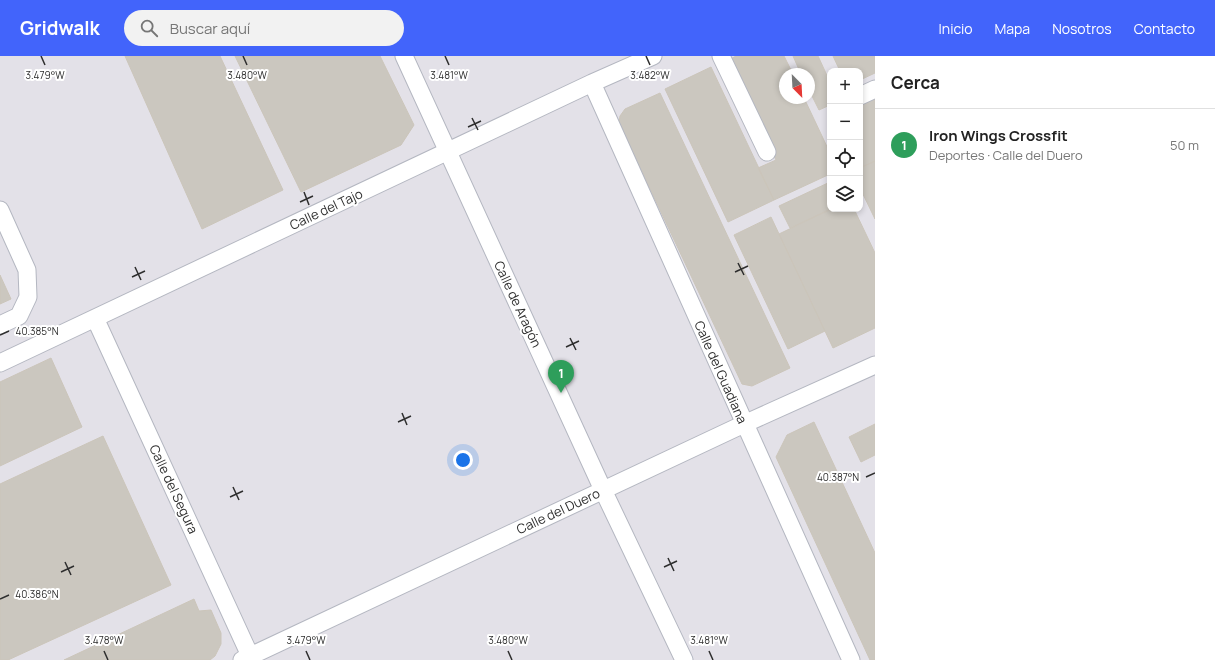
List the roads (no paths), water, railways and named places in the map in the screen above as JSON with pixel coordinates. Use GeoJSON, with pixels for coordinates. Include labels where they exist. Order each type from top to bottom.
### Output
{"type":"FeatureCollection","features":[{"type":"Feature","properties":{"kind":"street","name":"Calle de Aragón"},"geometry":{"type":"LineString","coordinates":[[404,56],[603,490],[684,660]]}},
{"type":"Feature","properties":{"kind":"street","name":"Calle del Tajo"},"geometry":{"type":"LineString","coordinates":[[0,363],[447,151],[653,56]]}},
{"type":"Feature","properties":{"kind":"street"},"geometry":{"type":"LineString","coordinates":[[721,56],[767,152]]}},
{"type":"Feature","properties":{"kind":"street","name":"Calle del Guadiana"},"geometry":{"type":"LineString","coordinates":[[592,83],[851,660]]}},
{"type":"Feature","properties":{"kind":"street"},"geometry":{"type":"LineString","coordinates":[[863,95],[875,89]]}},
{"type":"Feature","properties":{"kind":"street"},"geometry":{"type":"LineString","coordinates":[[0,210],[27,270],[28,297],[19,316],[0,325]]}},
{"type":"Feature","properties":{"kind":"street","name":"Calle del Segura"},"geometry":{"type":"LineString","coordinates":[[96,318],[248,659]]}},
{"type":"Feature","properties":{"kind":"street","name":"Calle del Duero"},"geometry":{"type":"LineString","coordinates":[[248,659],[603,490],[875,365]]}},
{"type":"Feature","properties":{"kind":"place","name":"Iron Wings Crossfit"},"geometry":{"type":"Point","coordinates":[561,393]}}]}
